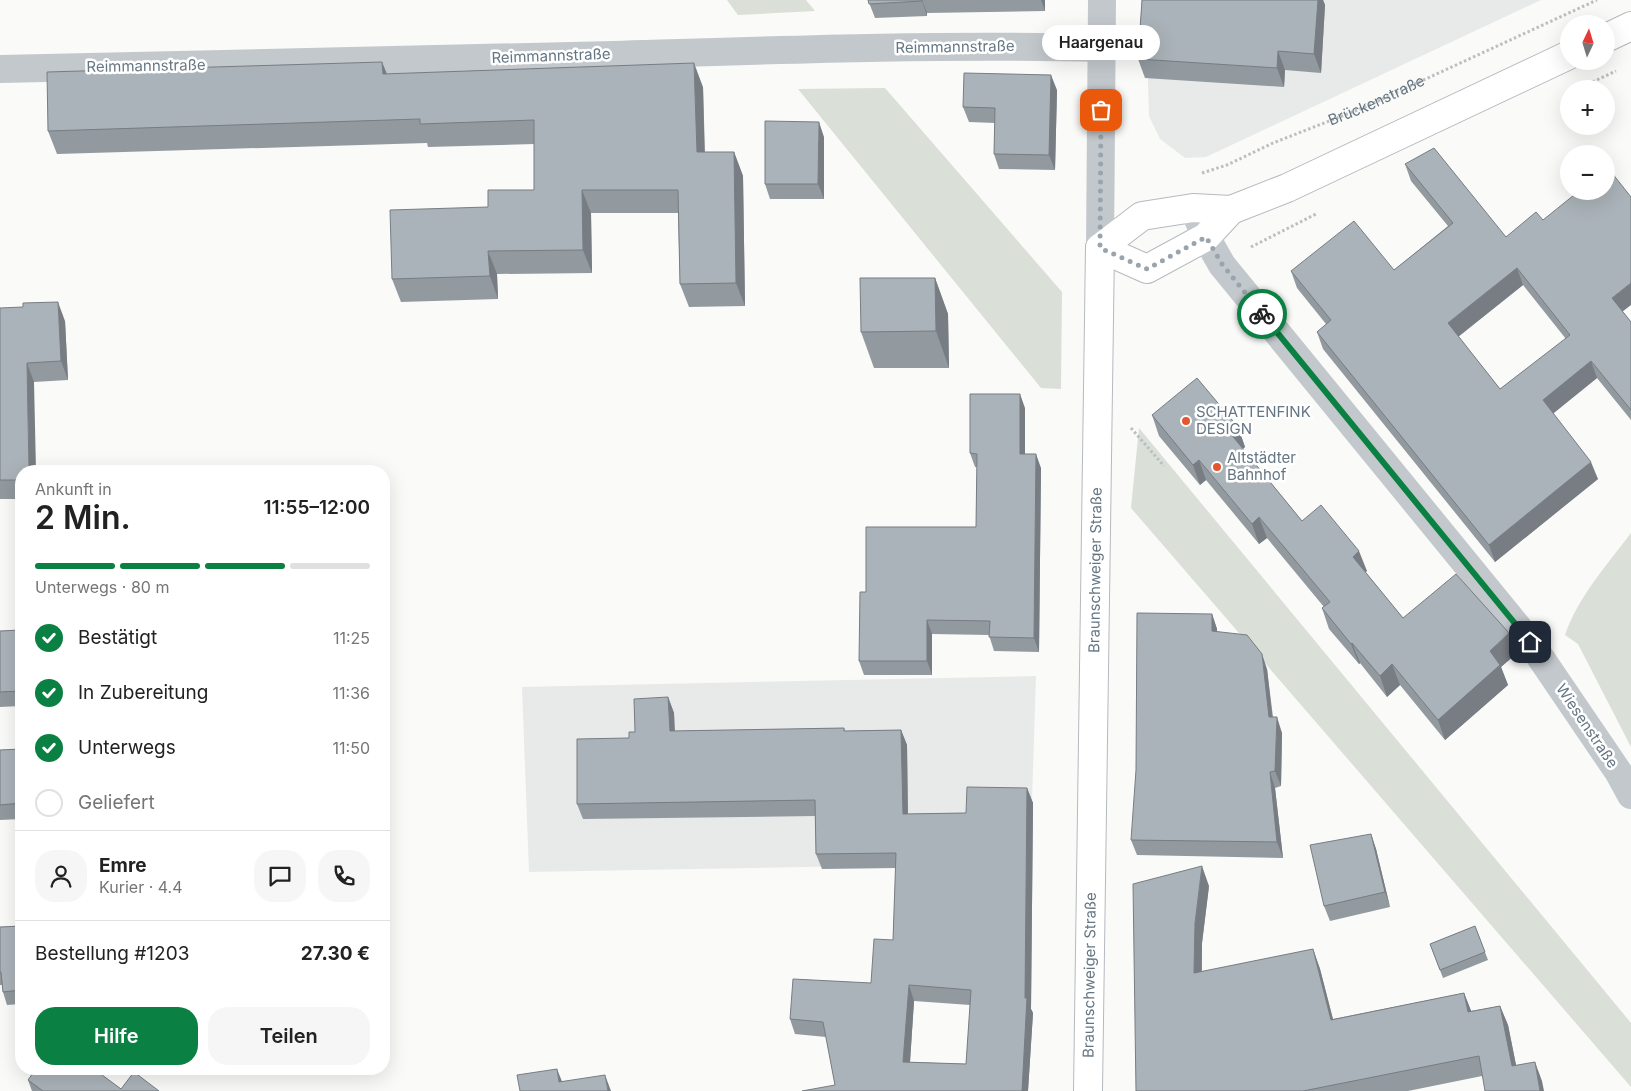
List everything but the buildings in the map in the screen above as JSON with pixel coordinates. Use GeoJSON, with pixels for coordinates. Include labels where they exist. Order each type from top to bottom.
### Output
{"type":"FeatureCollection","features":[{"type":"Feature","properties":{"kind":"main road"},"geometry":{"type":"LineString","coordinates":[[1615,34],[1631,26]]}},
{"type":"Feature","properties":{"kind":"main road"},"geometry":{"type":"LineString","coordinates":[[1231,210],[1206,237],[1147,269],[1100,248],[1142,216],[1193,208],[1231,210],[1288,188],[1560,60]]}},
{"type":"Feature","properties":{"kind":"main road","name":"Braunschweiger Straße"},"geometry":{"type":"LineString","coordinates":[[1088,1091],[1100,248]]}},
{"type":"Feature","properties":{"kind":"street","name":"Braunschweiger Straße"},"geometry":{"type":"LineString","coordinates":[[1100,248],[1102,0]]}},
{"type":"Feature","properties":{"kind":"street","name":"Reimmannstraße"},"geometry":{"type":"LineString","coordinates":[[0,69],[246,65],[859,48],[1014,46],[1101,48]]}},
{"type":"Feature","properties":{"kind":"street","name":"Wiesenstraße"},"geometry":{"type":"LineString","coordinates":[[1193,208],[1206,237],[1222,264],[1530,642],[1619,773],[1631,795]]}},
{"type":"Feature","properties":{"kind":"path","name":"Brückenstraße"},"geometry":{"type":"LineString","coordinates":[[1193,208],[1183,176],[1205,173],[1227,166],[1273,143],[1365,108],[1597,0]]}},
{"type":"Feature","properties":{"kind":"path"},"geometry":{"type":"LineString","coordinates":[[1597,80],[1622,68]]}},
{"type":"Feature","properties":{"kind":"shaded area"},"geometry":{"type":"Polygon","coordinates":[[[727,0],[806,0],[815,11],[738,15],[727,0]]]}},
{"type":"Feature","properties":{"kind":"shaded area"},"geometry":{"type":"Polygon","coordinates":[[[1151,0],[1541,0],[1206,157],[1185,158],[1160,139],[1149,116],[1148,83],[1151,0]]]}},
{"type":"Feature","properties":{"kind":"shaded area"},"geometry":{"type":"Polygon","coordinates":[[[885,88],[1062,292],[1061,389],[1041,388],[798,89],[885,88]]]}},
{"type":"Feature","properties":{"kind":"shaded area"},"geometry":{"type":"Polygon","coordinates":[[[1139,428],[1631,1023],[1631,1087],[1131,508],[1139,428]]]}},
{"type":"Feature","properties":{"kind":"shaded area"},"geometry":{"type":"Polygon","coordinates":[[[1631,533],[1631,747],[1578,644],[1565,635],[1585,594],[1631,533]]]}},
{"type":"Feature","properties":{"kind":"shaded area"},"geometry":{"type":"Polygon","coordinates":[[[1036,676],[1030,863],[529,872],[522,687],[1036,676]]]}},
{"type":"Feature","properties":{"kind":"way so far"},"geometry":{"type":"LineString","coordinates":[[1101,110],[1100,248],[1147,269],[1206,237],[1222,264],[1262,314]]}},
{"type":"Feature","properties":{"kind":"place","name":"Haargenau"},"geometry":{"type":"Point","coordinates":[1101,110]}},
{"type":"Feature","properties":{"kind":"place","name":"SCHATTENFINK DESIGN"},"geometry":{"type":"Point","coordinates":[1186,421]}},
{"type":"Feature","properties":{"kind":"place","name":"Altstädter Bahnhof"},"geometry":{"type":"Point","coordinates":[1217,467]}},
{"type":"Feature","properties":{"kind":"route"},"geometry":{"type":"LineString","coordinates":[[1262,314],[1530,642]]}}]}
